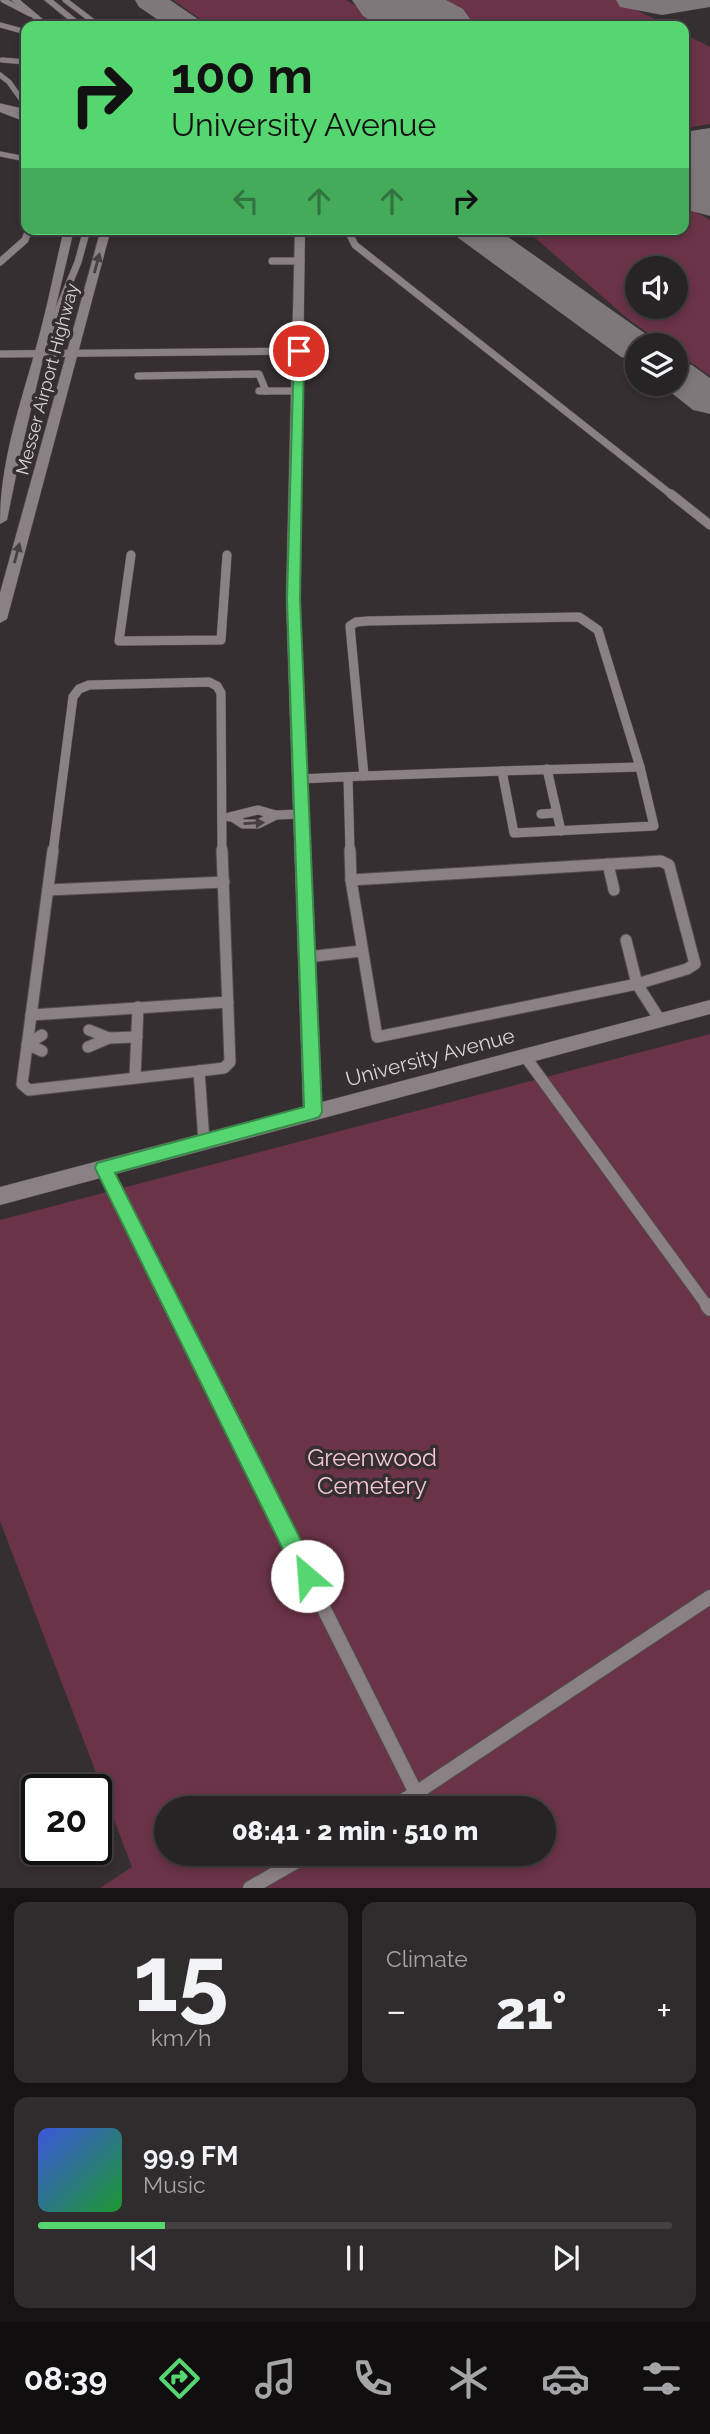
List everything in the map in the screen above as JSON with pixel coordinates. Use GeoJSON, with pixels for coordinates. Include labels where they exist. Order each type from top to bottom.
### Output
{"type":"FeatureCollection","features":[{"type":"Feature","properties":{"kind":"street"},"geometry":{"type":"LineString","coordinates":[[15,0],[40,21]]}},
{"type":"Feature","properties":{"kind":"street"},"geometry":{"type":"LineString","coordinates":[[48,0],[75,21]]}},
{"type":"Feature","properties":{"kind":"street"},"geometry":{"type":"LineString","coordinates":[[0,108],[21,117]]}},
{"type":"Feature","properties":{"kind":"street","name":"Messer Airport Highway"},"geometry":{"type":"LineString","coordinates":[[0,520],[23,409],[40,354],[68,235]]}},
{"type":"Feature","properties":{"kind":"street","name":"Messer Airport Highway"},"geometry":{"type":"LineString","coordinates":[[0,619],[104,235]]}},
{"type":"Feature","properties":{"kind":"street"},"geometry":{"type":"LineString","coordinates":[[300,235],[293,599],[313,1112]]}},
{"type":"Feature","properties":{"kind":"street","name":"University Avenue"},"geometry":{"type":"LineString","coordinates":[[0,1196],[710,1007]]}},
{"type":"Feature","properties":{"kind":"lane"},"geometry":{"type":"LineString","coordinates":[[3,0],[30,14]]}},
{"type":"Feature","properties":{"kind":"lane"},"geometry":{"type":"LineString","coordinates":[[65,0],[92,21]]}},
{"type":"Feature","properties":{"kind":"lane"},"geometry":{"type":"LineString","coordinates":[[0,25],[21,31]]}},
{"type":"Feature","properties":{"kind":"lane"},"geometry":{"type":"LineString","coordinates":[[1,60],[21,62]]}},
{"type":"Feature","properties":{"kind":"lane"},"geometry":{"type":"LineString","coordinates":[[0,75],[12,82],[21,100]]}},
{"type":"Feature","properties":{"kind":"lane"},"geometry":{"type":"LineString","coordinates":[[0,108],[21,111]]}},
{"type":"Feature","properties":{"kind":"lane"},"geometry":{"type":"LineString","coordinates":[[0,154],[21,158]]}},
{"type":"Feature","properties":{"kind":"lane"},"geometry":{"type":"LineString","coordinates":[[0,262],[25,240],[27,235]]}},
{"type":"Feature","properties":{"kind":"lane","name":"Messer Airport Highway"},"geometry":{"type":"LineString","coordinates":[[40,354],[78,262],[85,235]]}},
{"type":"Feature","properties":{"kind":"lane"},"geometry":{"type":"LineString","coordinates":[[349,235],[355,245],[710,525]]}},
{"type":"Feature","properties":{"kind":"lane"},"geometry":{"type":"LineString","coordinates":[[272,261],[301,261]]}},
{"type":"Feature","properties":{"kind":"lane"},"geometry":{"type":"LineString","coordinates":[[0,354],[299,351]]}},
{"type":"Feature","properties":{"kind":"lane"},"geometry":{"type":"LineString","coordinates":[[138,376],[258,374],[262,391],[298,391]]}},
{"type":"Feature","properties":{"kind":"lane"},"geometry":{"type":"LineString","coordinates":[[131,555],[119,641],[220,640],[227,555]]}},
{"type":"Feature","properties":{"kind":"lane"},"geometry":{"type":"LineString","coordinates":[[364,777],[350,626],[356,622],[368,621],[579,617],[590,622],[598,630],[640,767],[654,826],[514,833],[502,771]]}},
{"type":"Feature","properties":{"kind":"lane"},"geometry":{"type":"LineString","coordinates":[[209,682],[218,686],[221,693],[227,817],[224,882],[230,1062],[224,1068],[29,1090],[22,1084],[73,697],[79,689],[100,684],[209,682]]}},
{"type":"Feature","properties":{"kind":"lane"},"geometry":{"type":"LineString","coordinates":[[300,779],[640,767]]}},
{"type":"Feature","properties":{"kind":"lane"},"geometry":{"type":"LineString","coordinates":[[547,769],[561,831]]}},
{"type":"Feature","properties":{"kind":"lane"},"geometry":{"type":"LineString","coordinates":[[348,777],[351,880],[377,1037],[637,984],[687,969],[695,964],[669,865],[660,861],[351,880]]}},
{"type":"Feature","properties":{"kind":"lane"},"geometry":{"type":"LineString","coordinates":[[541,814],[556,813]]}},
{"type":"Feature","properties":{"kind":"lane"},"geometry":{"type":"LineString","coordinates":[[227,817],[243,824],[258,824],[276,815],[301,814]]}},
{"type":"Feature","properties":{"kind":"lane"},"geometry":{"type":"LineString","coordinates":[[608,864],[614,890]]}},
{"type":"Feature","properties":{"kind":"lane"},"geometry":{"type":"LineString","coordinates":[[48,890],[224,882]]}},
{"type":"Feature","properties":{"kind":"lane"},"geometry":{"type":"LineString","coordinates":[[626,940],[637,984],[660,1020]]}},
{"type":"Feature","properties":{"kind":"lane"},"geometry":{"type":"LineString","coordinates":[[307,957],[361,951]]}},
{"type":"Feature","properties":{"kind":"lane"},"geometry":{"type":"LineString","coordinates":[[31,1015],[228,1002]]}},
{"type":"Feature","properties":{"kind":"lane"},"geometry":{"type":"LineString","coordinates":[[135,1078],[138,1007]]}},
{"type":"Feature","properties":{"kind":"lane"},"geometry":{"type":"LineString","coordinates":[[89,1030],[109,1038]]}},
{"type":"Feature","properties":{"kind":"lane"},"geometry":{"type":"LineString","coordinates":[[27,1044],[42,1035]]}},
{"type":"Feature","properties":{"kind":"lane"},"geometry":{"type":"LineString","coordinates":[[88,1047],[109,1038],[137,1037]]}},
{"type":"Feature","properties":{"kind":"lane"},"geometry":{"type":"LineString","coordinates":[[27,1044],[42,1051]]}},
{"type":"Feature","properties":{"kind":"lane"},"geometry":{"type":"LineString","coordinates":[[524,1055],[710,1309]]}},
{"type":"Feature","properties":{"kind":"lane"},"geometry":{"type":"LineString","coordinates":[[199,1071],[204,1142]]}},
{"type":"Feature","properties":{"kind":"lane"},"geometry":{"type":"LineString","coordinates":[[104,1168],[416,1793]]}},
{"type":"Feature","properties":{"kind":"lane"},"geometry":{"type":"LineString","coordinates":[[411,1796],[710,1597]]}},
{"type":"Feature","properties":{"kind":"lane"},"geometry":{"type":"LineString","coordinates":[[250,1888],[288,1866]]}},
{"type":"Feature","properties":{"kind":"green space"},"geometry":{"type":"Polygon","coordinates":[[[173,0],[346,0],[381,21],[203,21],[173,0]]]}},
{"type":"Feature","properties":{"kind":"green space"},"geometry":{"type":"Polygon","coordinates":[[[436,0],[616,0],[659,21],[474,21],[436,0]]]}},
{"type":"Feature","properties":{"kind":"green space"},"geometry":{"type":"Polygon","coordinates":[[[689,36],[710,47],[710,124],[689,127],[689,36]]]}},
{"type":"Feature","properties":{"kind":"green space"},"geometry":{"type":"Polygon","coordinates":[[[689,208],[710,220],[710,376],[688,360],[688,333],[648,333],[628,319],[688,319],[688,256],[625,256],[625,316],[532,235],[689,235],[689,208]]]}},
{"type":"Feature","properties":{"kind":"green space","name":"Greenwood Cemetery"},"geometry":{"type":"Polygon","coordinates":[[[710,1034],[710,1888],[100,1888],[132,1867],[112,1815],[112,1774],[97,1774],[0,1521],[0,1220],[710,1034]]]}},
{"type":"Feature","properties":{"kind":"taxiway"},"geometry":{"type":"LineString","coordinates":[[150,0],[180,21]]}},
{"type":"Feature","properties":{"kind":"taxiway"},"geometry":{"type":"LineString","coordinates":[[631,0],[662,6],[701,0]]}},
{"type":"Feature","properties":{"kind":"taxiway"},"geometry":{"type":"LineString","coordinates":[[689,142],[710,139]]}},
{"type":"Feature","properties":{"kind":"taxiway"},"geometry":{"type":"LineString","coordinates":[[479,235],[625,339]]}},
{"type":"Feature","properties":{"kind":"taxiway"},"geometry":{"type":"LineString","coordinates":[[688,384],[710,400]]}},
{"type":"Feature","properties":{"kind":"runway"},"geometry":{"type":"LineString","coordinates":[[390,0],[426,21]]}},
{"type":"Feature","properties":{"kind":"runway"},"geometry":{"type":"LineString","coordinates":[[689,175],[710,187]]}},
{"type":"Feature","properties":{"kind":"route"},"geometry":{"type":"LineString","coordinates":[[299,351],[293,599],[313,1112],[104,1168],[307,1576]]}}]}
